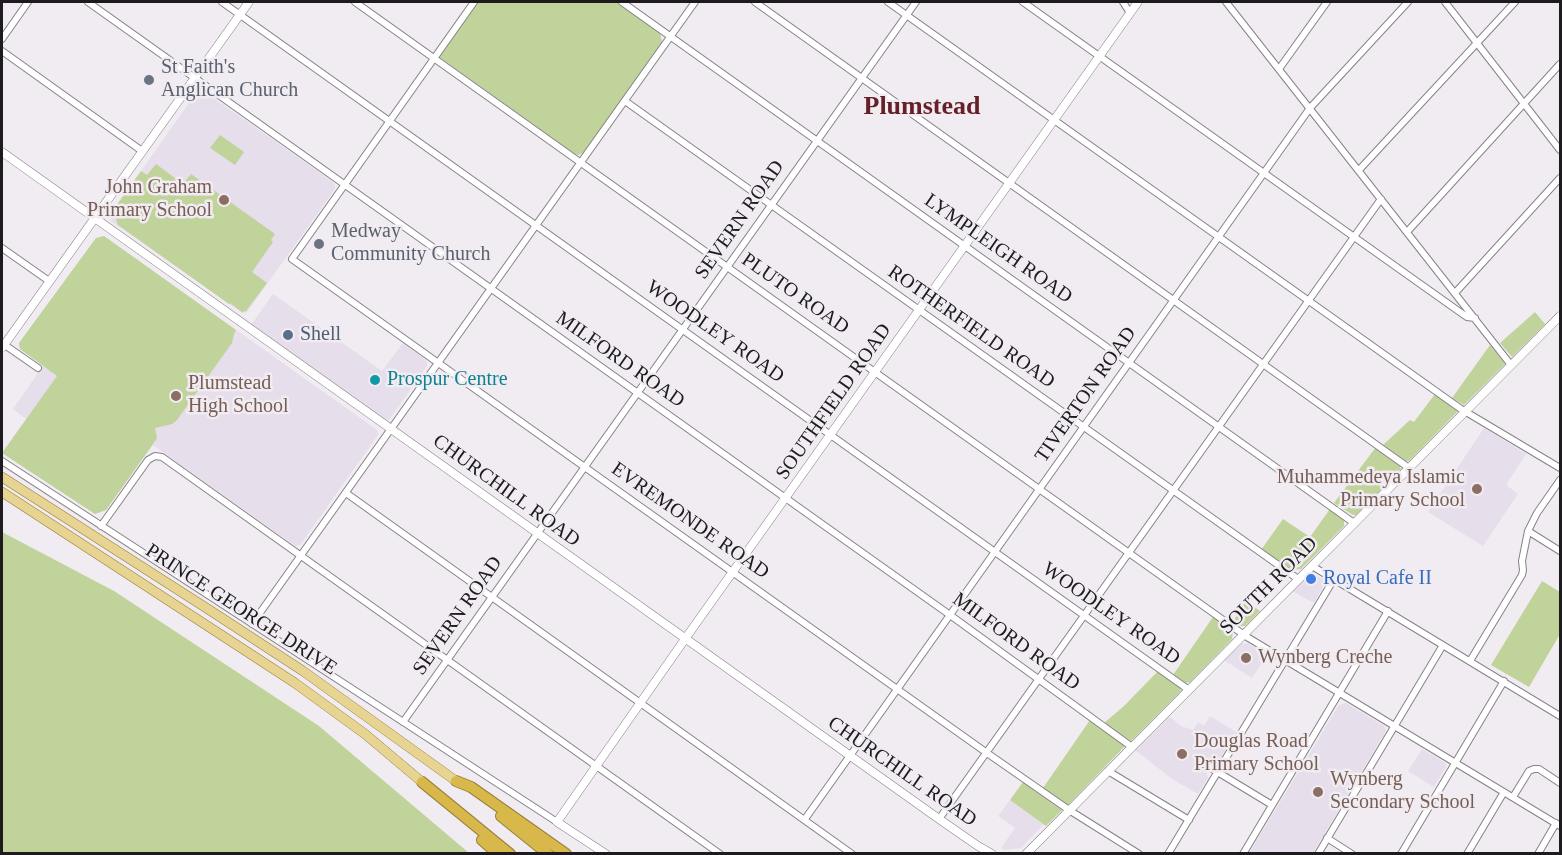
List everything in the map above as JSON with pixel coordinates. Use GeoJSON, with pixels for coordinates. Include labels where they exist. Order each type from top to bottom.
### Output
{"type":"FeatureCollection","features":[{"type":"Feature","properties":{"kind":"highway"},"geometry":{"type":"LineString","coordinates":[[456,781],[548,854]]}},
{"type":"Feature","properties":{"kind":"highway"},"geometry":{"type":"LineString","coordinates":[[456,781],[471,787],[566,854]]}},
{"type":"Feature","properties":{"kind":"highway"},"geometry":{"type":"LineString","coordinates":[[422,782],[498,854]]}},
{"type":"Feature","properties":{"kind":"highway"},"geometry":{"type":"LineString","coordinates":[[422,782],[510,854]]}},
{"type":"Feature","properties":{"kind":"main road","name":"PRINCE GEORGE DRIVE"},"geometry":{"type":"LineString","coordinates":[[4,478],[303,671],[456,781]]}},
{"type":"Feature","properties":{"kind":"main road","name":"PRINCE GEORGE DRIVE"},"geometry":{"type":"LineString","coordinates":[[2,492],[295,683],[365,734],[422,782]]}},
{"type":"Feature","properties":{"kind":"street"},"geometry":{"type":"LineString","coordinates":[[2,39],[28,2]]}},
{"type":"Feature","properties":{"kind":"street","name":"MILFORD ROAD"},"geometry":{"type":"LineString","coordinates":[[88,2],[1132,747]]}},
{"type":"Feature","properties":{"kind":"street","name":"WOODLEY ROAD"},"geometry":{"type":"LineString","coordinates":[[222,2],[1189,690]]}},
{"type":"Feature","properties":{"kind":"street"},"geometry":{"type":"LineString","coordinates":[[38,368],[2,345],[249,2]]}},
{"type":"Feature","properties":{"kind":"street","name":"PLUTO ROAD"},"geometry":{"type":"LineString","coordinates":[[355,2],[1244,634],[1558,825]]}},
{"type":"Feature","properties":{"kind":"street"},"geometry":{"type":"LineString","coordinates":[[344,184],[474,2]]}},
{"type":"Feature","properties":{"kind":"street","name":"LYMPLEIGH ROAD"},"geometry":{"type":"LineString","coordinates":[[622,2],[1354,523]]}},
{"type":"Feature","properties":{"kind":"street"},"geometry":{"type":"LineString","coordinates":[[252,624],[695,2]]}},
{"type":"Feature","properties":{"kind":"street"},"geometry":{"type":"LineString","coordinates":[[755,2],[1409,468]]}},
{"type":"Feature","properties":{"kind":"street"},"geometry":{"type":"LineString","coordinates":[[888,2],[1466,411],[1560,468]]}},
{"type":"Feature","properties":{"kind":"street","name":"SEVERN ROAD"},"geometry":{"type":"LineString","coordinates":[[403,722],[916,2]]}},
{"type":"Feature","properties":{"kind":"street"},"geometry":{"type":"LineString","coordinates":[[1023,2],[1467,317],[1475,318]]}},
{"type":"Feature","properties":{"kind":"street"},"geometry":{"type":"LineString","coordinates":[[1123,2],[1130,13]]}},
{"type":"Feature","properties":{"kind":"street","name":"SOUTHFIELD ROAD"},"geometry":{"type":"LineString","coordinates":[[557,822],[1138,2]]}},
{"type":"Feature","properties":{"kind":"street"},"geometry":{"type":"LineString","coordinates":[[1226,2],[1233,5],[1279,69],[1511,365]]}},
{"type":"Feature","properties":{"kind":"street"},"geometry":{"type":"LineString","coordinates":[[1279,69],[1327,2]]}},
{"type":"Feature","properties":{"kind":"street","name":"TIVERTON ROAD"},"geometry":{"type":"LineString","coordinates":[[805,819],[1310,108],[1408,2]]}},
{"type":"Feature","properties":{"kind":"street"},"geometry":{"type":"LineString","coordinates":[[1444,2],[1560,150]]}},
{"type":"Feature","properties":{"kind":"street"},"geometry":{"type":"LineString","coordinates":[[1359,170],[1515,2]]}},
{"type":"Feature","properties":{"kind":"street"},"geometry":{"type":"LineString","coordinates":[[2,51],[142,151]]}},
{"type":"Feature","properties":{"kind":"street"},"geometry":{"type":"LineString","coordinates":[[1407,232],[1560,64]]}},
{"type":"Feature","properties":{"kind":"street","name":"ROTHERFIELD ROAD"},"geometry":{"type":"LineString","coordinates":[[625,101],[1298,579]]}},
{"type":"Feature","properties":{"kind":"street","name":"CHURCHILL ROAD"},"geometry":{"type":"LineString","coordinates":[[2,152],[685,639],[992,854]]}},
{"type":"Feature","properties":{"kind":"street"},"geometry":{"type":"LineString","coordinates":[[1455,293],[1560,178]]}},
{"type":"Feature","properties":{"kind":"street","name":"EVREMONDE ROAD"},"geometry":{"type":"LineString","coordinates":[[344,184],[292,259],[897,690],[1069,810],[1139,854]]}},
{"type":"Feature","properties":{"kind":"street"},"geometry":{"type":"LineString","coordinates":[[939,819],[1382,199]]}},
{"type":"Feature","properties":{"kind":"street"},"geometry":{"type":"LineString","coordinates":[[2,248],[49,281]]}},
{"type":"Feature","properties":{"kind":"street","name":"SOUTH ROAD"},"geometry":{"type":"LineString","coordinates":[[1026,854],[1560,315]]}},
{"type":"Feature","properties":{"kind":"street"},"geometry":{"type":"LineString","coordinates":[[101,526],[148,460],[152,456],[159,455],[720,854]]}},
{"type":"Feature","properties":{"kind":"street"},"geometry":{"type":"LineString","coordinates":[[2,461],[606,854]]}},
{"type":"Feature","properties":{"kind":"street"},"geometry":{"type":"LineString","coordinates":[[1470,661],[1522,575],[1522,561],[1528,531],[1560,480]]}},
{"type":"Feature","properties":{"kind":"street"},"geometry":{"type":"LineString","coordinates":[[346,493],[852,854]]}},
{"type":"Feature","properties":{"kind":"street"},"geometry":{"type":"LineString","coordinates":[[1528,531],[1560,551]]}},
{"type":"Feature","properties":{"kind":"street"},"geometry":{"type":"LineString","coordinates":[[1312,566],[1560,716]]}},
{"type":"Feature","properties":{"kind":"street"},"geometry":{"type":"LineString","coordinates":[[1168,854],[1334,579]]}},
{"type":"Feature","properties":{"kind":"street"},"geometry":{"type":"LineString","coordinates":[[1243,854],[1388,612]]}},
{"type":"Feature","properties":{"kind":"street"},"geometry":{"type":"LineString","coordinates":[[1318,854],[1443,645]]}},
{"type":"Feature","properties":{"kind":"street"},"geometry":{"type":"LineString","coordinates":[[1401,854],[1504,681]]}},
{"type":"Feature","properties":{"kind":"street"},"geometry":{"type":"LineString","coordinates":[[1201,762],[1272,805]]}},
{"type":"Feature","properties":{"kind":"street"},"geometry":{"type":"LineString","coordinates":[[1513,798],[1529,771],[1534,768],[1560,783]]}},
{"type":"Feature","properties":{"kind":"street"},"geometry":{"type":"LineString","coordinates":[[1108,771],[1189,820]]}},
{"type":"Feature","properties":{"kind":"street"},"geometry":{"type":"LineString","coordinates":[[1467,854],[1504,792]]}},
{"type":"Feature","properties":{"kind":"street"},"geometry":{"type":"LineString","coordinates":[[1538,854],[1558,825]]}},
{"type":"Feature","properties":{"kind":"street"},"geometry":{"type":"LineString","coordinates":[[1327,838],[1352,854]]}},
{"type":"Feature","properties":{"kind":"shaded area","name":"John Graham Primary School"},"geometry":{"type":"Polygon","coordinates":[[[201,91],[333,182],[335,186],[247,312],[242,313],[111,221],[110,215],[196,93],[201,91]]]}},
{"type":"Feature","properties":{"kind":"shaded area","name":"Plumstead High School"},"geometry":{"type":"Polygon","coordinates":[[[104,236],[377,430],[378,435],[300,545],[295,546],[153,445],[106,510],[95,514],[2,453],[26,419],[13,409],[43,366],[20,349],[19,343],[96,238],[104,236]]]}},
{"type":"Feature","properties":{"kind":"shaded area"},"geometry":{"type":"Polygon","coordinates":[[[273,294],[382,371],[403,343],[425,359],[427,366],[389,420],[385,420],[251,325],[273,294]]]}},
{"type":"Feature","properties":{"kind":"shaded area","name":"Muhammedeya Islamic Primary School"},"geometry":{"type":"Polygon","coordinates":[[[1484,428],[1526,454],[1506,485],[1518,494],[1483,546],[1428,512],[1484,428]]]}},
{"type":"Feature","properties":{"kind":"shaded area"},"geometry":{"type":"Polygon","coordinates":[[[1313,574],[1326,581],[1314,603],[1292,591],[1313,574]]]}},
{"type":"Feature","properties":{"kind":"shaded area","name":"Wynberg Creche"},"geometry":{"type":"Polygon","coordinates":[[[1247,643],[1267,655],[1252,678],[1224,660],[1241,644],[1247,643]]]}},
{"type":"Feature","properties":{"kind":"shaded area","name":"Wynberg Secondary School"},"geometry":{"type":"Polygon","coordinates":[[[1346,703],[1384,726],[1386,731],[1313,853],[1249,853],[1339,705],[1346,703]]]}},
{"type":"Feature","properties":{"kind":"shaded area","name":"Douglas Road Primary School"},"geometry":{"type":"Polygon","coordinates":[[[1169,716],[1181,726],[1193,730],[1198,722],[1204,726],[1210,716],[1236,732],[1218,762],[1213,764],[1203,758],[1199,767],[1206,772],[1208,778],[1198,794],[1172,779],[1135,750],[1169,716]]]}},
{"type":"Feature","properties":{"kind":"shaded area"},"geometry":{"type":"Polygon","coordinates":[[[1422,749],[1446,763],[1434,787],[1408,771],[1422,749]]]}},
{"type":"Feature","properties":{"kind":"shaded area"},"geometry":{"type":"Polygon","coordinates":[[[1010,800],[1044,824],[1021,848],[1005,850],[1001,848],[1015,828],[998,816],[1010,800]]]}},
{"type":"Feature","properties":{"kind":"green space"},"geometry":{"type":"Polygon","coordinates":[[[476,2],[617,2],[660,32],[662,42],[584,152],[579,155],[438,56],[476,2]]]}},
{"type":"Feature","properties":{"kind":"green space"},"geometry":{"type":"Polygon","coordinates":[[[220,135],[244,152],[235,165],[210,148],[220,135]]]}},
{"type":"Feature","properties":{"kind":"green space"},"geometry":{"type":"Polygon","coordinates":[[[156,164],[183,184],[191,174],[275,234],[271,240],[273,242],[252,272],[267,283],[246,311],[242,312],[229,304],[118,225],[113,210],[141,171],[147,175],[156,164]]]}},
{"type":"Feature","properties":{"kind":"green space"},"geometry":{"type":"Polygon","coordinates":[[[104,236],[236,330],[232,343],[177,420],[172,424],[155,428],[157,438],[153,444],[106,510],[95,514],[2,453],[57,376],[20,349],[19,343],[96,238],[104,236]]]}},
{"type":"Feature","properties":{"kind":"green space"},"geometry":{"type":"Polygon","coordinates":[[[1535,312],[1545,324],[1512,357],[1500,343],[1535,312]]]}},
{"type":"Feature","properties":{"kind":"green space"},"geometry":{"type":"Polygon","coordinates":[[[1490,345],[1505,364],[1464,405],[1452,398],[1490,345]]]}},
{"type":"Feature","properties":{"kind":"green space"},"geometry":{"type":"Polygon","coordinates":[[[1435,394],[1457,412],[1409,461],[1406,461],[1383,445],[1410,420],[1414,422],[1435,394]]]}},
{"type":"Feature","properties":{"kind":"green space"},"geometry":{"type":"Polygon","coordinates":[[[1376,447],[1399,464],[1401,469],[1356,515],[1353,515],[1334,503],[1376,447]]]}},
{"type":"Feature","properties":{"kind":"green space"},"geometry":{"type":"Polygon","coordinates":[[[1330,509],[1345,520],[1344,526],[1301,569],[1292,572],[1261,550],[1283,519],[1310,537],[1330,509]]]}},
{"type":"Feature","properties":{"kind":"green space"},"geometry":{"type":"Polygon","coordinates":[[[2,532],[114,591],[319,726],[469,853],[2,853],[2,532]]]}},
{"type":"Feature","properties":{"kind":"green space"},"geometry":{"type":"Polygon","coordinates":[[[1542,581],[1560,592],[1560,634],[1529,687],[1491,665],[1542,581]]]}},
{"type":"Feature","properties":{"kind":"green space"},"geometry":{"type":"Polygon","coordinates":[[[1246,601],[1260,611],[1245,626],[1237,626],[1232,623],[1246,601]]]}},
{"type":"Feature","properties":{"kind":"green space"},"geometry":{"type":"Polygon","coordinates":[[[1213,617],[1233,631],[1232,639],[1190,682],[1186,683],[1173,675],[1213,617]]]}},
{"type":"Feature","properties":{"kind":"green space"},"geometry":{"type":"Polygon","coordinates":[[[1158,671],[1180,687],[1181,691],[1131,741],[1104,723],[1158,671]]]}},
{"type":"Feature","properties":{"kind":"green space"},"geometry":{"type":"Polygon","coordinates":[[[1090,720],[1125,746],[1067,806],[1043,788],[1090,720]]]}},
{"type":"Feature","properties":{"kind":"green space"},"geometry":{"type":"Polygon","coordinates":[[[1023,782],[1062,810],[1046,826],[1010,800],[1023,782]]]}},
{"type":"Feature","properties":{"kind":"place","name":"St Faith's Anglican Church"},"geometry":{"type":"Point","coordinates":[149,80]}},
{"type":"Feature","properties":{"kind":"place","name":"John Graham Primary School"},"geometry":{"type":"Point","coordinates":[224,200]}},
{"type":"Feature","properties":{"kind":"place","name":"Medway Community Church"},"geometry":{"type":"Point","coordinates":[319,244]}},
{"type":"Feature","properties":{"kind":"place","name":"Shell"},"geometry":{"type":"Point","coordinates":[288,335]}},
{"type":"Feature","properties":{"kind":"place","name":"Prospur Centre"},"geometry":{"type":"Point","coordinates":[375,380]}},
{"type":"Feature","properties":{"kind":"place","name":"Plumstead High School"},"geometry":{"type":"Point","coordinates":[176,396]}},
{"type":"Feature","properties":{"kind":"place","name":"Muhammedeya Islamic Primary School"},"geometry":{"type":"Point","coordinates":[1477,489]}},
{"type":"Feature","properties":{"kind":"place","name":"Royal Cafe II"},"geometry":{"type":"Point","coordinates":[1311,579]}},
{"type":"Feature","properties":{"kind":"place","name":"Wynberg Creche"},"geometry":{"type":"Point","coordinates":[1246,658]}},
{"type":"Feature","properties":{"kind":"place","name":"Douglas Road Primary School"},"geometry":{"type":"Point","coordinates":[1182,754]}},
{"type":"Feature","properties":{"kind":"place","name":"Wynberg Secondary School"},"geometry":{"type":"Point","coordinates":[1318,792]}},
{"type":"Feature","properties":{"kind":"district","name":"Plumstead"},"geometry":{"type":"Point","coordinates":[922,107]}}]}
